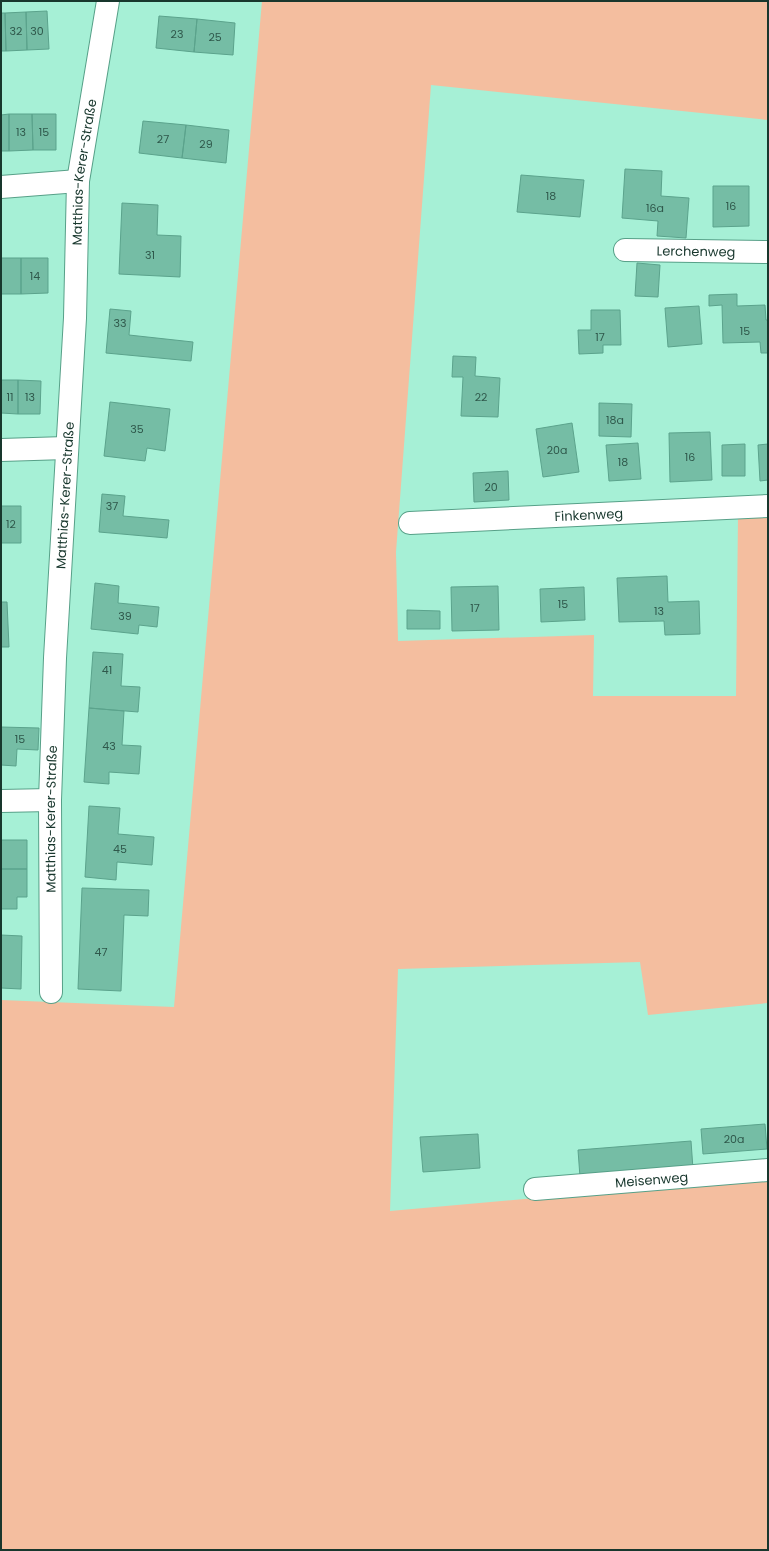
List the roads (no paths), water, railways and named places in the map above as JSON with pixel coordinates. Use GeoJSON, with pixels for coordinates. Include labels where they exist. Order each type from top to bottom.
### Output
{"type":"FeatureCollection","features":[{"type":"Feature","properties":{"kind":"street","name":"Matthias-Kerer-Straße"},"geometry":{"type":"LineString","coordinates":[[51,992],[50,800],[55,658],[62,558],[66,448],[75,318],[78,181],[108,1]]}},
{"type":"Feature","properties":{"kind":"street"},"geometry":{"type":"LineString","coordinates":[[1,188],[78,181]]}},
{"type":"Feature","properties":{"kind":"street","name":"Lerchenweg"},"geometry":{"type":"LineString","coordinates":[[625,250],[768,252]]}},
{"type":"Feature","properties":{"kind":"street"},"geometry":{"type":"LineString","coordinates":[[1,450],[66,448]]}},
{"type":"Feature","properties":{"kind":"street","name":"Finkenweg"},"geometry":{"type":"LineString","coordinates":[[410,523],[768,506]]}},
{"type":"Feature","properties":{"kind":"street"},"geometry":{"type":"LineString","coordinates":[[1,801],[50,800]]}},
{"type":"Feature","properties":{"kind":"street","name":"Meisenweg"},"geometry":{"type":"LineString","coordinates":[[535,1189],[768,1170]]}}]}
